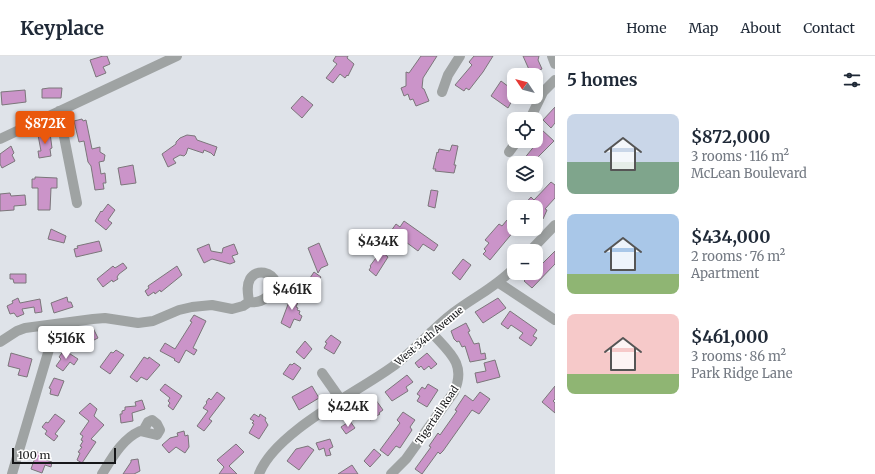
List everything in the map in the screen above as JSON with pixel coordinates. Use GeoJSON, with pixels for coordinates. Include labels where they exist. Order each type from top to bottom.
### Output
{"type":"FeatureCollection","features":[{"type":"Feature","properties":{"kind":"street"},"geometry":{"type":"LineString","coordinates":[[0,139],[177,56]]}},
{"type":"Feature","properties":{"kind":"street"},"geometry":{"type":"LineString","coordinates":[[442,92],[448,75],[460,56]]}},
{"type":"Feature","properties":{"kind":"street"},"geometry":{"type":"LineString","coordinates":[[552,56],[555,64]]}},
{"type":"Feature","properties":{"kind":"street"},"geometry":{"type":"LineString","coordinates":[[533,112],[543,92],[555,80]]}},
{"type":"Feature","properties":{"kind":"street"},"geometry":{"type":"LineString","coordinates":[[59,111],[77,203]]}},
{"type":"Feature","properties":{"kind":"street"},"geometry":{"type":"LineString","coordinates":[[508,152],[511,148]]}},
{"type":"Feature","properties":{"kind":"street"},"geometry":{"type":"LineString","coordinates":[[537,244],[555,225]]}},
{"type":"Feature","properties":{"kind":"street","name":"West 34th Avenue"},"geometry":{"type":"LineString","coordinates":[[259,474],[268,459],[285,439],[392,367],[454,312],[499,282],[507,275]]}},
{"type":"Feature","properties":{"kind":"street"},"geometry":{"type":"LineString","coordinates":[[499,282],[555,320]]}},
{"type":"Feature","properties":{"kind":"street"},"geometry":{"type":"LineString","coordinates":[[0,342],[17,331],[26,328],[105,318],[138,323],[153,321],[179,310],[192,307],[212,305],[232,309],[249,302]]}},
{"type":"Feature","properties":{"kind":"street"},"geometry":{"type":"LineString","coordinates":[[12,474],[50,346],[49,336],[44,326]]}},
{"type":"Feature","properties":{"kind":"street","name":"Tigertail Road"},"geometry":{"type":"LineString","coordinates":[[391,474],[406,460],[454,392],[458,382],[458,365],[431,332]]}},
{"type":"Feature","properties":{"kind":"street"},"geometry":{"type":"LineString","coordinates":[[322,373],[341,400]]}},
{"type":"Feature","properties":{"kind":"street"},"geometry":{"type":"LineString","coordinates":[[102,474],[116,451],[124,442],[137,432],[143,431]]}},
{"type":"Feature","properties":{"kind":"building"},"geometry":{"type":"Polygon","coordinates":[[[107,56],[110,64],[103,67],[106,73],[96,77],[90,60],[107,56]]]}},
{"type":"Feature","properties":{"kind":"building"},"geometry":{"type":"Polygon","coordinates":[[[336,56],[348,56],[347,58],[354,64],[348,76],[347,75],[345,78],[340,74],[333,83],[326,78],[337,64],[333,61],[336,56]]]}},
{"type":"Feature","properties":{"kind":"building"},"geometry":{"type":"Polygon","coordinates":[[[421,56],[437,56],[423,78],[422,88],[424,89],[429,101],[416,106],[413,99],[410,100],[408,94],[404,96],[401,88],[406,86],[406,72],[409,73],[421,56]]]}},
{"type":"Feature","properties":{"kind":"building"},"geometry":{"type":"Polygon","coordinates":[[[474,56],[493,56],[469,90],[466,88],[464,91],[455,85],[472,65],[469,62],[474,56]]]}},
{"type":"Feature","properties":{"kind":"building"},"geometry":{"type":"Polygon","coordinates":[[[523,56],[539,56],[538,60],[542,68],[528,68],[523,56]]]}},
{"type":"Feature","properties":{"kind":"building"},"geometry":{"type":"Polygon","coordinates":[[[501,81],[507,86],[507,104],[510,104],[508,108],[491,96],[501,81]]]}},
{"type":"Feature","properties":{"kind":"building"},"geometry":{"type":"Polygon","coordinates":[[[62,88],[61,98],[42,98],[42,89],[62,88]]]}},
{"type":"Feature","properties":{"kind":"building"},"geometry":{"type":"Polygon","coordinates":[[[25,90],[26,102],[2,105],[1,92],[25,90]]]}},
{"type":"Feature","properties":{"kind":"building"},"geometry":{"type":"Polygon","coordinates":[[[302,96],[313,105],[302,118],[291,108],[302,96]]]}},
{"type":"Feature","properties":{"kind":"building"},"geometry":{"type":"Polygon","coordinates":[[[555,107],[555,123],[551,128],[543,120],[555,107]]]}},
{"type":"Feature","properties":{"kind":"building"},"geometry":{"type":"Polygon","coordinates":[[[82,119],[83,121],[86,120],[92,149],[100,147],[100,152],[105,155],[104,161],[99,162],[101,174],[105,173],[106,183],[103,183],[104,189],[95,190],[91,166],[88,162],[84,141],[79,142],[74,121],[82,119]]]}},
{"type":"Feature","properties":{"kind":"building"},"geometry":{"type":"Polygon","coordinates":[[[543,131],[554,141],[539,156],[526,156],[533,148],[543,148],[543,131]]]}},
{"type":"Feature","properties":{"kind":"building"},"geometry":{"type":"Polygon","coordinates":[[[50,133],[52,148],[50,149],[51,156],[39,158],[38,151],[41,151],[38,135],[50,133]]]}},
{"type":"Feature","properties":{"kind":"building"},"geometry":{"type":"Polygon","coordinates":[[[187,135],[195,136],[197,140],[217,147],[214,156],[204,150],[203,153],[188,148],[184,156],[180,155],[173,159],[176,163],[168,167],[162,154],[176,144],[180,138],[187,135]]]}},
{"type":"Feature","properties":{"kind":"building"},"geometry":{"type":"Polygon","coordinates":[[[452,145],[458,146],[454,173],[435,171],[436,169],[433,169],[437,152],[438,153],[439,149],[450,151],[452,145]]]}},
{"type":"Feature","properties":{"kind":"building"},"geometry":{"type":"Polygon","coordinates":[[[11,146],[14,153],[12,155],[15,161],[2,168],[0,164],[0,154],[11,146]]]}},
{"type":"Feature","properties":{"kind":"building"},"geometry":{"type":"Polygon","coordinates":[[[133,165],[136,183],[121,185],[118,168],[133,165]]]}},
{"type":"Feature","properties":{"kind":"building"},"geometry":{"type":"Polygon","coordinates":[[[35,177],[57,178],[57,188],[51,188],[50,210],[38,210],[38,188],[32,188],[32,179],[35,179],[35,177]]]}},
{"type":"Feature","properties":{"kind":"building"},"geometry":{"type":"Polygon","coordinates":[[[551,182],[555,185],[555,198],[545,209],[547,210],[543,219],[543,200],[534,200],[551,182]]]}},
{"type":"Feature","properties":{"kind":"building"},"geometry":{"type":"Polygon","coordinates":[[[431,190],[438,191],[435,208],[428,206],[431,190]]]}},
{"type":"Feature","properties":{"kind":"building"},"geometry":{"type":"Polygon","coordinates":[[[10,193],[11,196],[25,195],[26,205],[14,206],[14,210],[0,211],[0,194],[10,193]]]}},
{"type":"Feature","properties":{"kind":"building"},"geometry":{"type":"Polygon","coordinates":[[[108,204],[115,210],[108,220],[112,223],[106,230],[95,221],[101,211],[102,212],[108,204]]]}},
{"type":"Feature","properties":{"kind":"building"},"geometry":{"type":"Polygon","coordinates":[[[507,220],[507,236],[510,236],[490,260],[483,254],[486,251],[484,249],[489,243],[485,240],[499,224],[502,226],[507,220]]]}},
{"type":"Feature","properties":{"kind":"building"},"geometry":{"type":"Polygon","coordinates":[[[404,221],[438,245],[434,251],[423,244],[418,251],[391,231],[396,224],[400,227],[404,221]]]}},
{"type":"Feature","properties":{"kind":"building"},"geometry":{"type":"Polygon","coordinates":[[[51,229],[66,236],[64,243],[48,239],[51,229]]]}},
{"type":"Feature","properties":{"kind":"building"},"geometry":{"type":"Polygon","coordinates":[[[99,241],[102,251],[76,257],[74,249],[78,248],[77,246],[99,241]]]}},
{"type":"Feature","properties":{"kind":"building"},"geometry":{"type":"Polygon","coordinates":[[[319,243],[328,265],[321,268],[318,273],[308,248],[319,243]]]}},
{"type":"Feature","properties":{"kind":"building"},"geometry":{"type":"Polygon","coordinates":[[[209,244],[211,251],[222,253],[223,248],[234,244],[238,254],[232,256],[235,262],[230,264],[212,259],[204,263],[197,249],[209,244]]]}},
{"type":"Feature","properties":{"kind":"building"},"geometry":{"type":"Polygon","coordinates":[[[381,251],[388,257],[376,276],[369,270],[371,267],[370,266],[381,251]]]}},
{"type":"Feature","properties":{"kind":"building"},"geometry":{"type":"Polygon","coordinates":[[[555,251],[555,264],[543,277],[543,263],[555,251]]]}},
{"type":"Feature","properties":{"kind":"building"},"geometry":{"type":"Polygon","coordinates":[[[463,259],[471,265],[460,280],[452,273],[463,259]]]}},
{"type":"Feature","properties":{"kind":"building"},"geometry":{"type":"Polygon","coordinates":[[[123,263],[127,268],[119,274],[117,277],[118,279],[113,282],[112,280],[103,287],[97,279],[113,266],[115,268],[123,263]]]}},
{"type":"Feature","properties":{"kind":"building"},"geometry":{"type":"Polygon","coordinates":[[[177,266],[182,275],[161,292],[160,290],[155,294],[154,292],[148,296],[145,291],[149,288],[148,286],[177,266]]]}},
{"type":"Feature","properties":{"kind":"building"},"geometry":{"type":"Polygon","coordinates":[[[314,272],[321,277],[315,286],[308,281],[314,272]]]}},
{"type":"Feature","properties":{"kind":"building"},"geometry":{"type":"Polygon","coordinates":[[[10,274],[26,274],[26,283],[14,283],[13,279],[10,279],[10,274]]]}},
{"type":"Feature","properties":{"kind":"building"},"geometry":{"type":"Polygon","coordinates":[[[525,280],[540,280],[532,288],[524,281],[525,280]]]}},
{"type":"Feature","properties":{"kind":"building"},"geometry":{"type":"Polygon","coordinates":[[[293,291],[301,295],[296,307],[298,308],[297,310],[300,311],[299,314],[302,316],[300,321],[294,319],[290,328],[281,323],[293,291]]]}},
{"type":"Feature","properties":{"kind":"building"},"geometry":{"type":"Polygon","coordinates":[[[67,297],[68,302],[71,302],[73,307],[54,313],[51,303],[67,297]]]}},
{"type":"Feature","properties":{"kind":"building"},"geometry":{"type":"Polygon","coordinates":[[[18,298],[20,303],[40,299],[42,312],[35,313],[34,307],[22,309],[24,314],[17,317],[14,313],[10,314],[7,306],[18,298]]]}},
{"type":"Feature","properties":{"kind":"building"},"geometry":{"type":"Polygon","coordinates":[[[498,298],[506,308],[483,323],[475,312],[498,298]]]}},
{"type":"Feature","properties":{"kind":"building"},"geometry":{"type":"Polygon","coordinates":[[[510,311],[537,330],[533,336],[537,338],[531,346],[519,338],[523,333],[511,325],[508,329],[501,324],[510,311]]]}},
{"type":"Feature","properties":{"kind":"building"},"geometry":{"type":"Polygon","coordinates":[[[194,315],[206,321],[193,348],[197,350],[194,355],[186,350],[179,363],[174,360],[175,359],[160,351],[165,343],[175,349],[192,322],[190,321],[194,315]]]}},
{"type":"Feature","properties":{"kind":"building"},"geometry":{"type":"Polygon","coordinates":[[[466,323],[470,331],[468,332],[474,344],[479,343],[481,354],[485,353],[486,359],[470,362],[465,346],[462,347],[459,341],[457,342],[454,339],[451,331],[466,323]]]}},
{"type":"Feature","properties":{"kind":"building"},"geometry":{"type":"Polygon","coordinates":[[[93,328],[98,338],[92,341],[91,338],[84,341],[81,334],[93,328]]]}},
{"type":"Feature","properties":{"kind":"building"},"geometry":{"type":"Polygon","coordinates":[[[331,335],[341,342],[334,354],[324,348],[327,343],[325,342],[331,335]]]}},
{"type":"Feature","properties":{"kind":"building"},"geometry":{"type":"Polygon","coordinates":[[[305,341],[312,349],[304,359],[296,352],[305,341]]]}},
{"type":"Feature","properties":{"kind":"building"},"geometry":{"type":"Polygon","coordinates":[[[64,350],[78,359],[74,365],[70,362],[63,371],[56,366],[61,359],[59,357],[64,350]]]}},
{"type":"Feature","properties":{"kind":"building"},"geometry":{"type":"Polygon","coordinates":[[[116,350],[124,355],[110,374],[100,367],[111,352],[113,353],[116,350]]]}},
{"type":"Feature","properties":{"kind":"building"},"geometry":{"type":"Polygon","coordinates":[[[11,353],[32,359],[27,377],[18,375],[20,369],[8,366],[11,353]]]}},
{"type":"Feature","properties":{"kind":"building"},"geometry":{"type":"Polygon","coordinates":[[[427,353],[437,364],[431,369],[429,366],[424,370],[421,366],[419,368],[415,363],[427,353]]]}},
{"type":"Feature","properties":{"kind":"building"},"geometry":{"type":"Polygon","coordinates":[[[144,357],[148,359],[149,357],[160,365],[147,380],[141,377],[137,382],[130,377],[144,357]]]}},
{"type":"Feature","properties":{"kind":"building"},"geometry":{"type":"Polygon","coordinates":[[[495,360],[500,377],[477,383],[475,373],[486,371],[484,363],[495,360]]]}},
{"type":"Feature","properties":{"kind":"building"},"geometry":{"type":"Polygon","coordinates":[[[294,363],[301,368],[293,380],[283,374],[290,364],[292,365],[294,363]]]}},
{"type":"Feature","properties":{"kind":"building"},"geometry":{"type":"Polygon","coordinates":[[[407,375],[413,382],[406,387],[408,391],[392,401],[385,392],[407,375]]]}},
{"type":"Feature","properties":{"kind":"building"},"geometry":{"type":"Polygon","coordinates":[[[54,378],[64,381],[58,396],[50,394],[51,389],[49,388],[54,378]]]}},
{"type":"Feature","properties":{"kind":"building"},"geometry":{"type":"Polygon","coordinates":[[[165,384],[182,396],[173,410],[168,406],[170,403],[168,401],[170,398],[160,390],[165,384]]]}},
{"type":"Feature","properties":{"kind":"building"},"geometry":{"type":"Polygon","coordinates":[[[428,384],[438,390],[427,407],[417,401],[420,396],[417,394],[422,387],[425,389],[428,384]]]}},
{"type":"Feature","properties":{"kind":"building"},"geometry":{"type":"Polygon","coordinates":[[[312,386],[319,398],[299,410],[292,397],[312,386]]]}},
{"type":"Feature","properties":{"kind":"building"},"geometry":{"type":"Polygon","coordinates":[[[555,386],[555,399],[553,401],[555,403],[555,413],[542,402],[555,386]]]}},
{"type":"Feature","properties":{"kind":"building"},"geometry":{"type":"Polygon","coordinates":[[[217,392],[225,398],[209,419],[212,421],[204,431],[197,426],[208,411],[203,408],[209,398],[211,400],[217,392]]]}},
{"type":"Feature","properties":{"kind":"building"},"geometry":{"type":"Polygon","coordinates":[[[480,392],[490,399],[479,414],[472,410],[443,451],[440,454],[438,452],[422,474],[415,469],[431,447],[429,446],[438,433],[440,435],[457,411],[455,410],[465,395],[473,401],[480,392]]]}},
{"type":"Feature","properties":{"kind":"building"},"geometry":{"type":"Polygon","coordinates":[[[373,396],[383,410],[379,413],[380,414],[370,420],[364,411],[371,406],[366,401],[373,396]]]}},
{"type":"Feature","properties":{"kind":"building"},"geometry":{"type":"Polygon","coordinates":[[[142,400],[145,409],[132,413],[133,421],[121,423],[120,414],[122,414],[122,411],[125,410],[125,407],[136,406],[135,402],[142,400]]]}},
{"type":"Feature","properties":{"kind":"building"},"geometry":{"type":"Polygon","coordinates":[[[90,403],[97,409],[94,416],[104,425],[91,439],[96,442],[82,463],[77,460],[80,453],[78,452],[82,447],[80,446],[83,441],[81,440],[83,436],[80,434],[89,421],[79,413],[90,403]]]}},
{"type":"Feature","properties":{"kind":"building"},"geometry":{"type":"Polygon","coordinates":[[[403,412],[415,420],[410,427],[412,430],[400,448],[396,446],[388,456],[380,450],[400,423],[397,420],[403,412]]]}},
{"type":"Feature","properties":{"kind":"building"},"geometry":{"type":"Polygon","coordinates":[[[55,414],[65,421],[55,434],[58,436],[54,441],[45,434],[47,431],[42,427],[46,422],[48,423],[55,414]]]}},
{"type":"Feature","properties":{"kind":"building"},"geometry":{"type":"Polygon","coordinates":[[[254,414],[259,417],[260,414],[266,418],[265,420],[268,425],[259,439],[249,433],[254,424],[252,423],[254,421],[250,419],[254,414]]]}},
{"type":"Feature","properties":{"kind":"building"},"geometry":{"type":"Polygon","coordinates":[[[350,421],[355,428],[346,434],[341,427],[350,421]]]}},
{"type":"Feature","properties":{"kind":"building"},"geometry":{"type":"Polygon","coordinates":[[[184,431],[185,436],[188,435],[189,447],[185,453],[176,447],[169,453],[162,445],[170,438],[178,436],[177,433],[184,431]]]}},
{"type":"Feature","properties":{"kind":"building"},"geometry":{"type":"Polygon","coordinates":[[[330,439],[333,447],[329,449],[331,455],[326,456],[324,448],[319,450],[316,443],[330,439]]]}},
{"type":"Feature","properties":{"kind":"building"},"geometry":{"type":"Polygon","coordinates":[[[236,444],[244,452],[229,466],[237,474],[219,474],[224,467],[217,460],[236,444]]]}},
{"type":"Feature","properties":{"kind":"building"},"geometry":{"type":"Polygon","coordinates":[[[308,446],[314,450],[299,470],[287,461],[296,449],[308,446]]]}},
{"type":"Feature","properties":{"kind":"building"},"geometry":{"type":"Polygon","coordinates":[[[374,449],[381,455],[370,467],[364,461],[374,449]]]}},
{"type":"Feature","properties":{"kind":"building"},"geometry":{"type":"Polygon","coordinates":[[[37,452],[48,455],[46,460],[52,462],[51,467],[45,465],[42,473],[31,469],[37,452]]]}},
{"type":"Feature","properties":{"kind":"building"},"geometry":{"type":"Polygon","coordinates":[[[138,459],[140,471],[134,474],[123,474],[131,460],[138,459]]]}},
{"type":"Feature","properties":{"kind":"building"},"geometry":{"type":"Polygon","coordinates":[[[352,465],[358,474],[338,474],[352,465]]]}}]}
